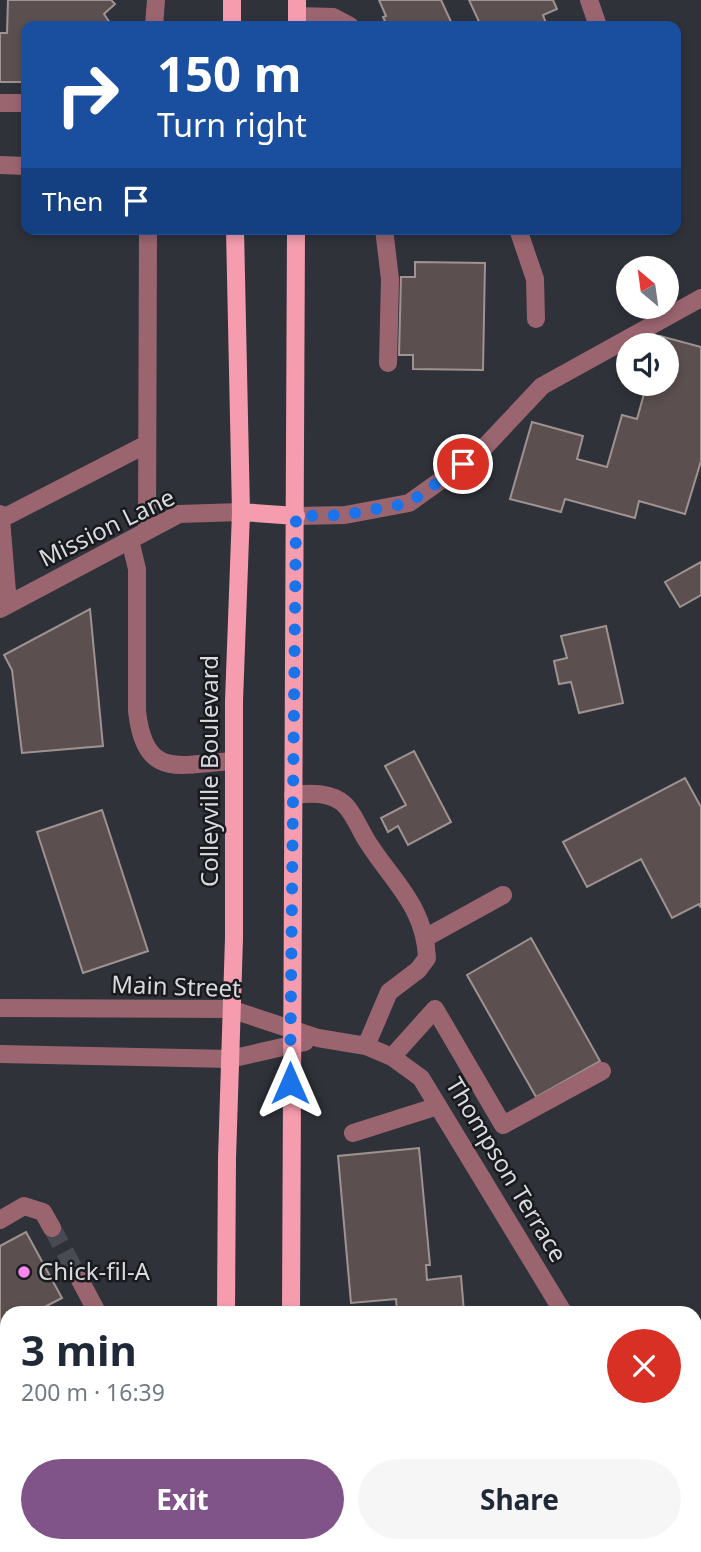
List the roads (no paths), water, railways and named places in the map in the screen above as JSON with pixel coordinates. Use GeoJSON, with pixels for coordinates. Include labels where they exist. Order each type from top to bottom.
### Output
{"type":"FeatureCollection","features":[{"type":"Feature","properties":{"kind":"main road"},"geometry":{"type":"LineString","coordinates":[[232,0],[232,21]]}},
{"type":"Feature","properties":{"kind":"main road","name":"Colleyville Boulevard"},"geometry":{"type":"LineString","coordinates":[[226,1306],[234,761],[241,512],[235,235]]}},
{"type":"Feature","properties":{"kind":"main road"},"geometry":{"type":"LineString","coordinates":[[291,1306],[296,235]]}},
{"type":"Feature","properties":{"kind":"main road"},"geometry":{"type":"LineString","coordinates":[[241,512],[296,516]]}},
{"type":"Feature","properties":{"kind":"street"},"geometry":{"type":"LineString","coordinates":[[155,21],[156,0]]}},
{"type":"Feature","properties":{"kind":"street"},"geometry":{"type":"LineString","coordinates":[[589,0],[596,21]]}},
{"type":"Feature","properties":{"kind":"street"},"geometry":{"type":"LineString","coordinates":[[297,14],[333,17],[341,21]]}},
{"type":"Feature","properties":{"kind":"street"},"geometry":{"type":"LineString","coordinates":[[0,103],[21,103]]}},
{"type":"Feature","properties":{"kind":"street"},"geometry":{"type":"LineString","coordinates":[[0,165],[21,166]]}},
{"type":"Feature","properties":{"kind":"street"},"geometry":{"type":"LineString","coordinates":[[147,531],[148,235]]}},
{"type":"Feature","properties":{"kind":"street"},"geometry":{"type":"LineString","coordinates":[[385,235],[390,279],[388,363]]}},
{"type":"Feature","properties":{"kind":"street"},"geometry":{"type":"LineString","coordinates":[[520,235],[535,279],[536,319]]}},
{"type":"Feature","properties":{"kind":"street"},"geometry":{"type":"LineString","coordinates":[[296,516],[345,515],[409,503],[479,453],[542,386],[701,298]]}},
{"type":"Feature","properties":{"kind":"street"},"geometry":{"type":"LineString","coordinates":[[4,606],[1,516],[147,444]]}},
{"type":"Feature","properties":{"kind":"street","name":"Mission Lane"},"geometry":{"type":"LineString","coordinates":[[4,606],[179,514],[241,512]]}},
{"type":"Feature","properties":{"kind":"street"},"geometry":{"type":"LineString","coordinates":[[130,540],[136,569],[137,711],[139,733],[148,753],[166,765],[234,761]]}},
{"type":"Feature","properties":{"kind":"street"},"geometry":{"type":"LineString","coordinates":[[293,795],[327,795],[342,801],[371,848],[399,880],[425,938],[427,958],[418,970],[389,992],[366,1046]]}},
{"type":"Feature","properties":{"kind":"street"},"geometry":{"type":"LineString","coordinates":[[425,938],[503,895]]}},
{"type":"Feature","properties":{"kind":"street","name":"Main Street"},"geometry":{"type":"LineString","coordinates":[[0,1008],[230,1009],[318,1038]]}},
{"type":"Feature","properties":{"kind":"street"},"geometry":{"type":"LineString","coordinates":[[392,1057],[435,1009],[503,1125],[602,1072]]}},
{"type":"Feature","properties":{"kind":"street"},"geometry":{"type":"LineString","coordinates":[[0,1054],[230,1059],[291,1048],[318,1038]]}},
{"type":"Feature","properties":{"kind":"street","name":"Thompson Terrace"},"geometry":{"type":"LineString","coordinates":[[318,1038],[366,1046],[392,1057],[421,1078],[559,1306]]}},
{"type":"Feature","properties":{"kind":"street"},"geometry":{"type":"LineString","coordinates":[[353,1133],[438,1106]]}},
{"type":"Feature","properties":{"kind":"street"},"geometry":{"type":"LineString","coordinates":[[0,1220],[23,1206],[43,1212],[52,1228]]}},
{"type":"Feature","properties":{"kind":"street"},"geometry":{"type":"LineString","coordinates":[[80,1280],[94,1306]]}},
{"type":"Feature","properties":{"kind":"tunnel"},"geometry":{"type":"LineString","coordinates":[[52,1228],[80,1280]]}},
{"type":"Feature","properties":{"kind":"place","name":"Chick-fil-A"},"geometry":{"type":"Point","coordinates":[24,1272]}}]}
